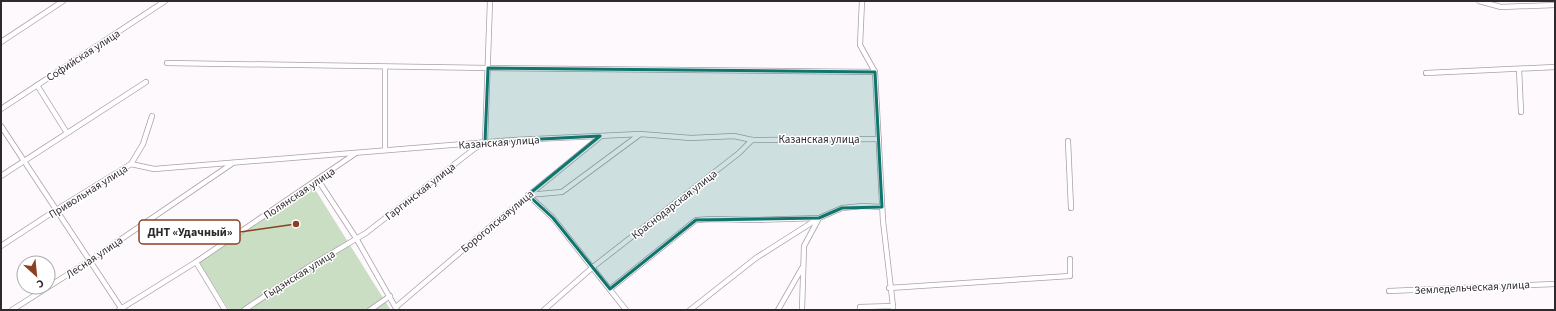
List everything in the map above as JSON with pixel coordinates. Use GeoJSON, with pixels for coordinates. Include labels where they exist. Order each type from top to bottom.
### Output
{"type":"FeatureCollection","features":[{"type":"Feature","properties":{"kind":"street"},"geometry":{"type":"LineString","coordinates":[[1,42],[64,1]]}},
{"type":"Feature","properties":{"kind":"street","name":"Софийская улица"},"geometry":{"type":"LineString","coordinates":[[1,108],[165,1]]}},
{"type":"Feature","properties":{"kind":"street"},"geometry":{"type":"LineString","coordinates":[[485,142],[490,1]]}},
{"type":"Feature","properties":{"kind":"street"},"geometry":{"type":"LineString","coordinates":[[860,310],[860,307],[893,308],[882,207],[875,72],[860,45],[862,1]]}},
{"type":"Feature","properties":{"kind":"street"},"geometry":{"type":"LineString","coordinates":[[1479,1],[1501,7],[1555,5]]}},
{"type":"Feature","properties":{"kind":"street"},"geometry":{"type":"LineString","coordinates":[[166,63],[386,67],[875,72]]}},
{"type":"Feature","properties":{"kind":"street"},"geometry":{"type":"LineString","coordinates":[[385,150],[386,67]]}},
{"type":"Feature","properties":{"kind":"street"},"geometry":{"type":"LineString","coordinates":[[1426,73],[1555,67]]}},
{"type":"Feature","properties":{"kind":"street"},"geometry":{"type":"LineString","coordinates":[[1519,69],[1521,112]]}},
{"type":"Feature","properties":{"kind":"street"},"geometry":{"type":"LineString","coordinates":[[1,176],[146,82]]}},
{"type":"Feature","properties":{"kind":"street"},"geometry":{"type":"LineString","coordinates":[[37,85],[67,133]]}},
{"type":"Feature","properties":{"kind":"street","name":"Привольная улица"},"geometry":{"type":"LineString","coordinates":[[1,246],[131,164],[143,144],[152,116]]}},
{"type":"Feature","properties":{"kind":"street"},"geometry":{"type":"LineString","coordinates":[[1,126],[25,160],[120,309]]}},
{"type":"Feature","properties":{"kind":"street"},"geometry":{"type":"LineString","coordinates":[[528,195],[562,192],[640,134]]}},
{"type":"Feature","properties":{"kind":"street","name":"Казанская улица"},"geometry":{"type":"LineString","coordinates":[[131,164],[154,169],[485,142],[640,134],[691,138],[734,136],[752,140],[879,139]]}},
{"type":"Feature","properties":{"kind":"street","name":"Бороголскаяулица"},"geometry":{"type":"LineString","coordinates":[[397,309],[528,195],[600,136]]}},
{"type":"Feature","properties":{"kind":"street","name":"Краснодарская улица"},"geometry":{"type":"LineString","coordinates":[[544,310],[593,266],[739,153],[752,140]]}},
{"type":"Feature","properties":{"kind":"street"},"geometry":{"type":"LineString","coordinates":[[1068,141],[1072,208]]}},
{"type":"Feature","properties":{"kind":"street","name":"Гаргинская улица"},"geometry":{"type":"LineString","coordinates":[[356,238],[366,233],[485,142]]}},
{"type":"Feature","properties":{"kind":"street","name":"Полянская улица"},"geometry":{"type":"LineString","coordinates":[[120,309],[196,262],[357,152]]}},
{"type":"Feature","properties":{"kind":"street","name":"Лесная улица"},"geometry":{"type":"LineString","coordinates":[[12,310],[89,261],[234,162]]}},
{"type":"Feature","properties":{"kind":"street"},"geometry":{"type":"LineString","coordinates":[[318,180],[356,238],[397,309]]}},
{"type":"Feature","properties":{"kind":"street"},"geometry":{"type":"LineString","coordinates":[[528,195],[553,218],[593,266],[626,310]]}},
{"type":"Feature","properties":{"kind":"street"},"geometry":{"type":"LineString","coordinates":[[690,310],[756,258],[819,218],[842,208],[863,206],[882,207]]}},
{"type":"Feature","properties":{"kind":"street"},"geometry":{"type":"LineString","coordinates":[[802,310],[804,246],[819,218]]}},
{"type":"Feature","properties":{"kind":"street"},"geometry":{"type":"LineString","coordinates":[[610,289],[696,220],[819,218]]}},
{"type":"Feature","properties":{"kind":"street","name":"Гыдэнская улица"},"geometry":{"type":"LineString","coordinates":[[244,310],[356,238]]}},
{"type":"Feature","properties":{"kind":"street"},"geometry":{"type":"LineString","coordinates":[[890,288],[1070,276],[1070,258]]}},
{"type":"Feature","properties":{"kind":"street"},"geometry":{"type":"LineString","coordinates":[[196,262],[225,310]]}},
{"type":"Feature","properties":{"kind":"street"},"geometry":{"type":"LineString","coordinates":[[778,310],[803,266]]}},
{"type":"Feature","properties":{"kind":"street","name":"Земледельческая улица"},"geometry":{"type":"LineString","coordinates":[[1389,291],[1555,284]]}},
{"type":"Feature","properties":{"kind":"street"},"geometry":{"type":"LineString","coordinates":[[370,310],[390,296]]}},
{"type":"Feature","properties":{"kind":"highlighted area"},"geometry":{"type":"Polygon","coordinates":[[[488,68],[875,72],[882,207],[842,208],[819,218],[696,220],[610,289],[553,218],[528,195],[600,136],[485,142],[488,68]]]}},
{"type":"Feature","properties":{"kind":"green space"},"geometry":{"type":"Polygon","coordinates":[[[313,186],[390,309],[229,310],[199,262],[313,186]]]}},
{"type":"Feature","properties":{"kind":"place","name":"ДНТ «Удачный»"},"geometry":{"type":"Point","coordinates":[296,224]}}]}
